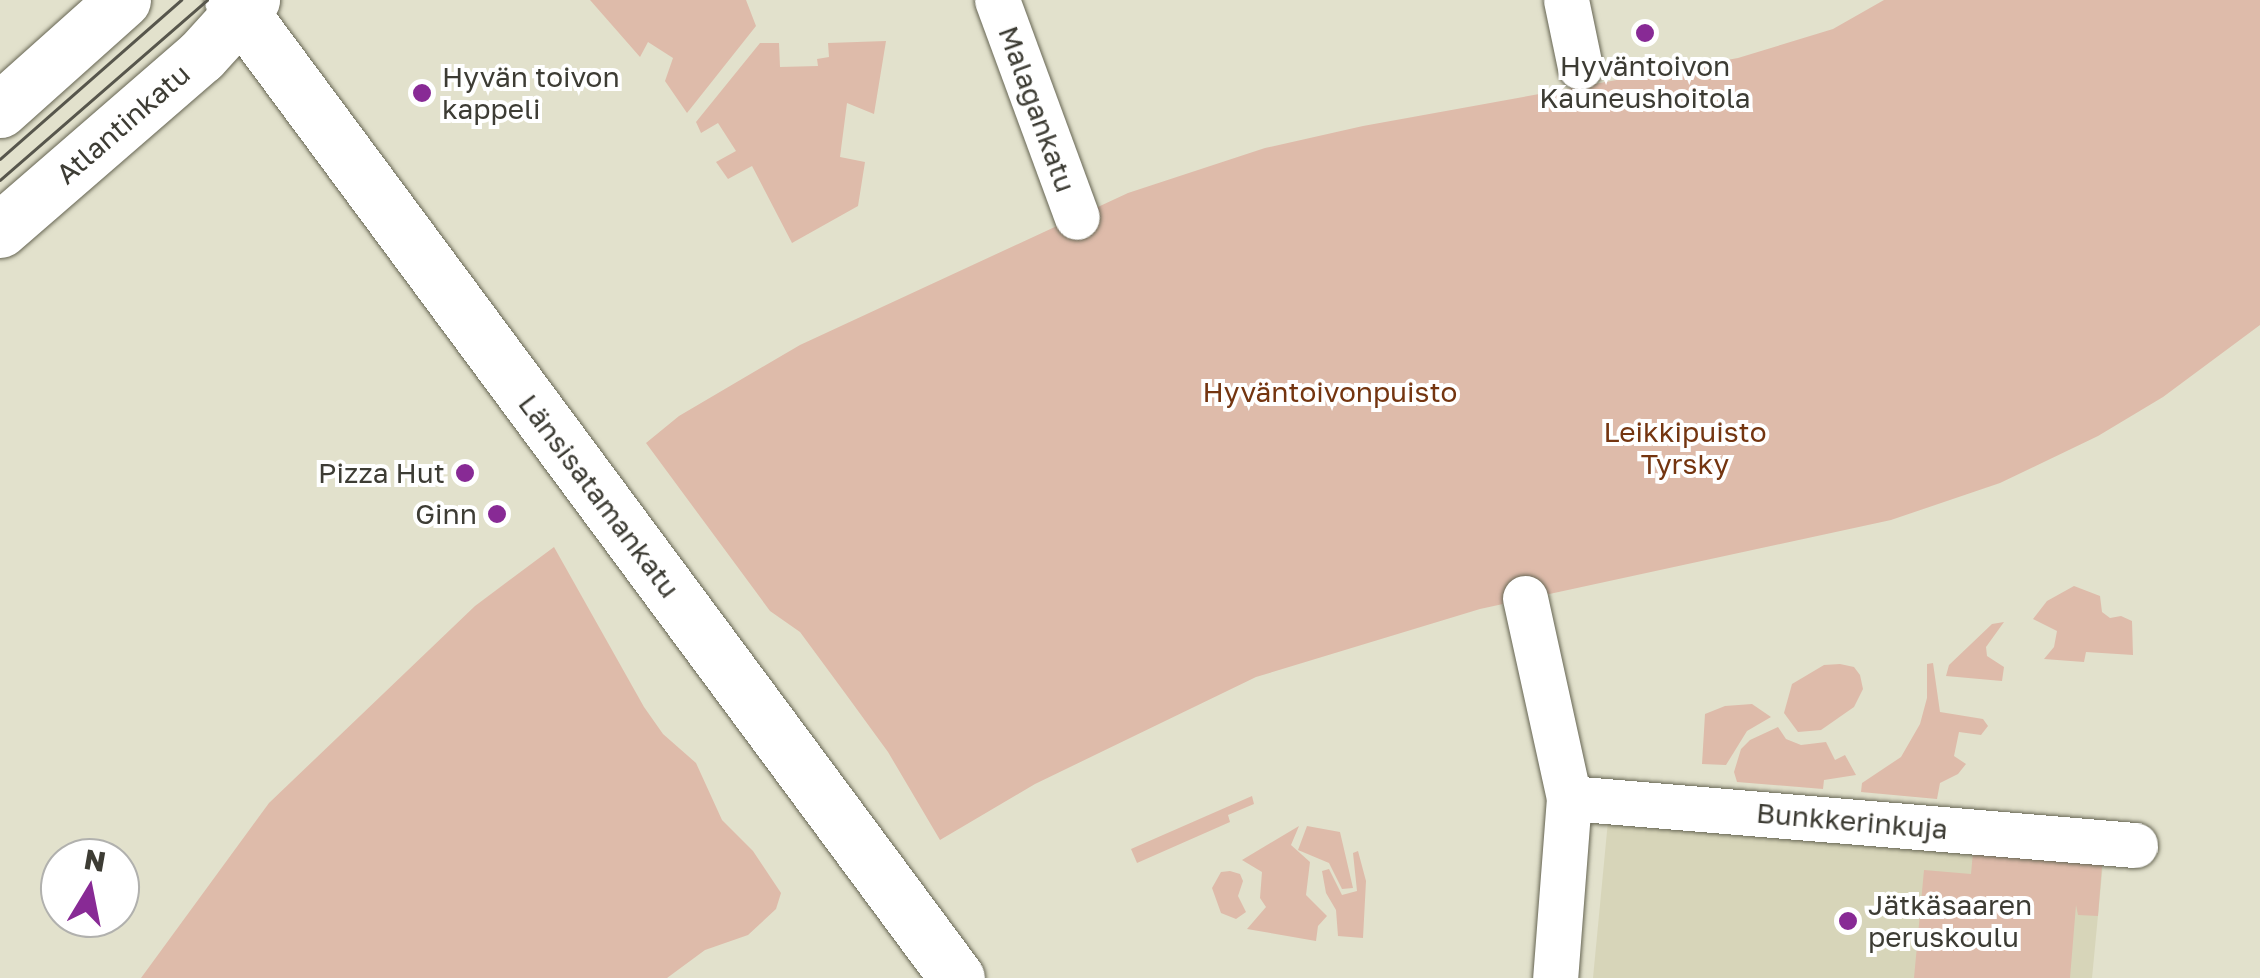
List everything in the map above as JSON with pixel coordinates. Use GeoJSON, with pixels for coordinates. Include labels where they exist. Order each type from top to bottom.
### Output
{"type":"FeatureCollection","features":[{"type":"Feature","properties":{"kind":"street"},"geometry":{"type":"LineString","coordinates":[[0,110],[123,0]]}},
{"type":"Feature","properties":{"kind":"street","name":"Malagankatu"},"geometry":{"type":"LineString","coordinates":[[997,0],[1077,217]]}},
{"type":"Feature","properties":{"kind":"street"},"geometry":{"type":"LineString","coordinates":[[1566,0],[1580,67]]}},
{"type":"Feature","properties":{"kind":"street","name":"Atlantinkatu"},"geometry":{"type":"LineString","coordinates":[[0,230],[179,76],[242,5]]}},
{"type":"Feature","properties":{"kind":"street","name":"Länsisatamankatu"},"geometry":{"type":"LineString","coordinates":[[242,5],[958,978]]}},
{"type":"Feature","properties":{"kind":"street"},"geometry":{"type":"LineString","coordinates":[[1525,598],[1569,798],[1555,978]]}},
{"type":"Feature","properties":{"kind":"street","name":"Bunkkerinkuja"},"geometry":{"type":"LineString","coordinates":[[1569,798],[2134,845]]}},
{"type":"Feature","properties":{"kind":"shaded area","name":"Jätkäsaaren peruskoulu"},"geometry":{"type":"Polygon","coordinates":[[[1608,821],[2103,863],[2092,978],[1593,978],[1608,821]]]}},
{"type":"Feature","properties":{"kind":"green space"},"geometry":{"type":"Polygon","coordinates":[[[590,0],[746,0],[756,26],[687,113],[665,81],[673,58],[648,42],[640,57],[590,0]]]}},
{"type":"Feature","properties":{"kind":"green space","name":"Hyväntoivonpuisto"},"geometry":{"type":"Polygon","coordinates":[[[1884,0],[2260,0],[2260,325],[2163,397],[2098,436],[2000,483],[1891,520],[1480,609],[1256,677],[1035,784],[940,840],[888,752],[800,632],[770,611],[646,443],[679,416],[800,345],[1128,193],[1265,148],[1363,126],[1738,58],[1833,29],[1884,0]]]}},
{"type":"Feature","properties":{"kind":"green space"},"geometry":{"type":"Polygon","coordinates":[[[886,41],[874,114],[847,103],[840,157],[865,162],[858,206],[792,243],[752,166],[728,179],[716,162],[736,151],[718,123],[701,133],[696,122],[760,43],[779,43],[780,67],[818,66],[817,59],[829,57],[828,43],[886,41]]]}},
{"type":"Feature","properties":{"kind":"green space"},"geometry":{"type":"Polygon","coordinates":[[[554,547],[644,707],[663,734],[696,763],[722,820],[753,851],[781,893],[776,909],[748,935],[705,950],[667,978],[141,978],[269,803],[475,606],[554,547]]]}},
{"type":"Feature","properties":{"kind":"green space"},"geometry":{"type":"Polygon","coordinates":[[[2074,586],[2100,596],[2102,612],[2110,618],[2121,616],[2132,621],[2133,655],[2086,652],[2084,662],[2044,659],[2054,647],[2057,631],[2033,619],[2047,601],[2074,586]]]}},
{"type":"Feature","properties":{"kind":"green space"},"geometry":{"type":"Polygon","coordinates":[[[2004,622],[1986,647],[1987,656],[2004,667],[2002,681],[1946,676],[1949,665],[1992,624],[2004,622]]]}},
{"type":"Feature","properties":{"kind":"green space"},"geometry":{"type":"Polygon","coordinates":[[[1933,663],[1940,712],[1983,719],[1988,726],[1981,735],[1959,732],[1954,756],[1966,764],[1958,774],[1940,783],[1937,799],[1861,792],[1862,783],[1901,757],[1920,724],[1927,698],[1927,664],[1933,663]]]}},
{"type":"Feature","properties":{"kind":"green space"},"geometry":{"type":"Polygon","coordinates":[[[1824,665],[1854,667],[1860,675],[1863,689],[1854,707],[1821,730],[1798,732],[1784,713],[1792,684],[1824,665]]]}},
{"type":"Feature","properties":{"kind":"green space"},"geometry":{"type":"Polygon","coordinates":[[[1752,704],[1771,717],[1747,731],[1726,765],[1702,764],[1705,714],[1725,706],[1752,704]]]}},
{"type":"Feature","properties":{"kind":"green space"},"geometry":{"type":"Polygon","coordinates":[[[1778,727],[1786,739],[1801,745],[1826,742],[1835,760],[1845,755],[1856,775],[1824,780],[1823,789],[1737,782],[1734,772],[1741,749],[1750,740],[1778,727]]]}},
{"type":"Feature","properties":{"kind":"green space"},"geometry":{"type":"Polygon","coordinates":[[[1252,796],[1254,804],[1228,815],[1230,822],[1137,863],[1131,849],[1252,796]]]}},
{"type":"Feature","properties":{"kind":"green space"},"geometry":{"type":"Polygon","coordinates":[[[1299,826],[1291,845],[1310,862],[1306,895],[1327,916],[1318,926],[1316,941],[1247,929],[1266,907],[1260,898],[1262,872],[1242,860],[1299,826]]]}},
{"type":"Feature","properties":{"kind":"green space"},"geometry":{"type":"Polygon","coordinates":[[[1307,826],[1340,832],[1353,888],[1342,889],[1329,863],[1298,850],[1307,826]]]}},
{"type":"Feature","properties":{"kind":"green space"},"geometry":{"type":"Polygon","coordinates":[[[1358,851],[1366,881],[1363,938],[1338,936],[1336,910],[1326,893],[1322,871],[1329,869],[1342,895],[1357,891],[1353,853],[1358,851]]]}},
{"type":"Feature","properties":{"kind":"green space"},"geometry":{"type":"Polygon","coordinates":[[[1973,852],[2102,865],[2098,916],[2078,915],[2076,905],[2070,978],[1914,978],[1924,870],[1971,874],[1973,852]]]}},
{"type":"Feature","properties":{"kind":"green space"},"geometry":{"type":"Polygon","coordinates":[[[1221,872],[1240,874],[1243,881],[1238,896],[1246,912],[1236,919],[1221,913],[1212,888],[1221,872]]]}},
{"type":"Feature","properties":{"kind":"tram line"},"geometry":{"type":"LineString","coordinates":[[0,159],[181,0]]}},
{"type":"Feature","properties":{"kind":"tram line"},"geometry":{"type":"LineString","coordinates":[[0,180],[207,0]]}},
{"type":"Feature","properties":{"kind":"place","name":"Hyväntoivon Kauneushoitola"},"geometry":{"type":"Point","coordinates":[1645,33]}},
{"type":"Feature","properties":{"kind":"place","name":"Hyvän toivon kappeli"},"geometry":{"type":"Point","coordinates":[422,93]}},
{"type":"Feature","properties":{"kind":"place","name":"Pizza Hut"},"geometry":{"type":"Point","coordinates":[465,473]}},
{"type":"Feature","properties":{"kind":"place","name":"Ginn"},"geometry":{"type":"Point","coordinates":[497,514]}},
{"type":"Feature","properties":{"kind":"place","name":"Jätkäsaaren peruskoulu"},"geometry":{"type":"Point","coordinates":[1848,921]}},
{"type":"Feature","properties":{"kind":"park label","name":"Leikkipuisto Tyrsky"},"geometry":{"type":"Point","coordinates":[1685,448]}}]}
